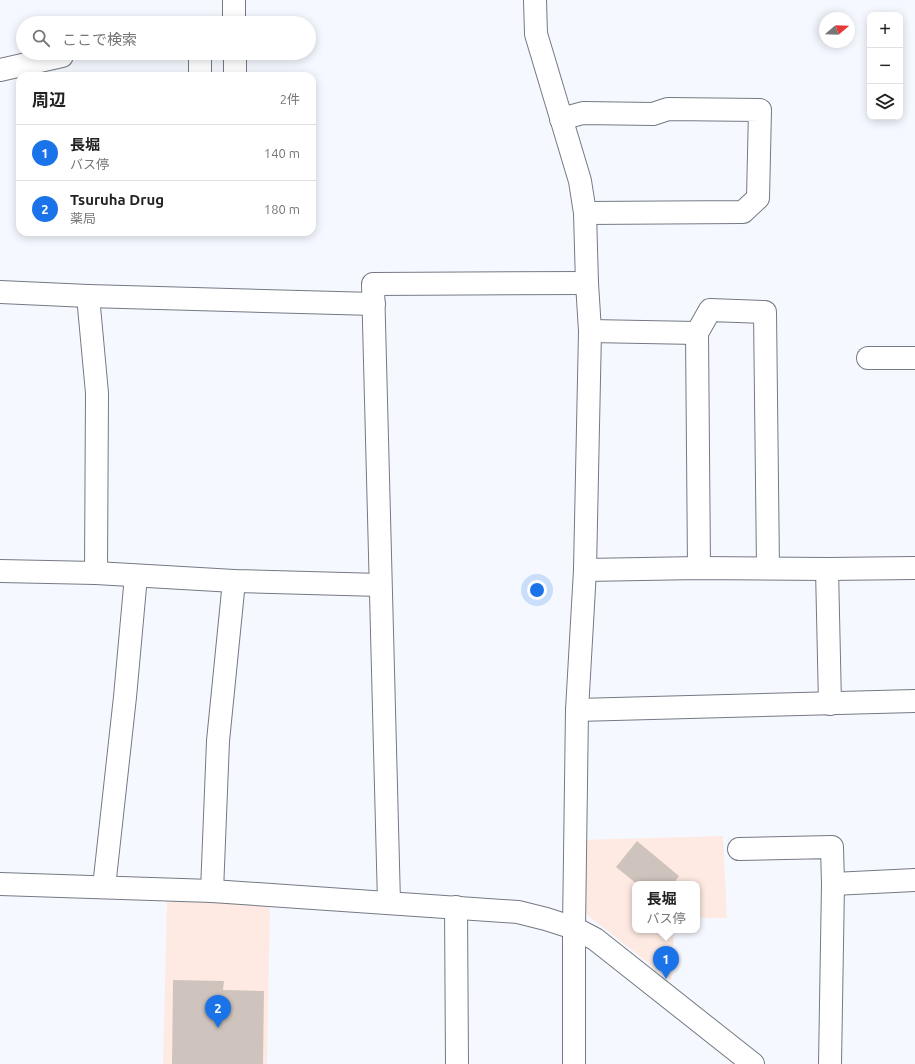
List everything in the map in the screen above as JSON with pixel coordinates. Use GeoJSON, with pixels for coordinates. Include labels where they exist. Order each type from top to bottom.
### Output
{"type":"FeatureCollection","features":[{"type":"Feature","properties":{"kind":"street"},"geometry":{"type":"LineString","coordinates":[[234,0],[234,16]]}},
{"type":"Feature","properties":{"kind":"street"},"geometry":{"type":"LineString","coordinates":[[535,0],[536,34],[580,181],[585,212],[590,331],[585,570],[577,710],[574,1064]]}},
{"type":"Feature","properties":{"kind":"street"},"geometry":{"type":"LineString","coordinates":[[0,70],[44,60]]}},
{"type":"Feature","properties":{"kind":"street"},"geometry":{"type":"LineString","coordinates":[[200,60],[200,72]]}},
{"type":"Feature","properties":{"kind":"street"},"geometry":{"type":"LineString","coordinates":[[235,60],[235,72]]}},
{"type":"Feature","properties":{"kind":"street"},"geometry":{"type":"LineString","coordinates":[[561,120],[583,113],[653,114],[668,109],[760,110],[758,198],[744,212],[585,212]]}},
{"type":"Feature","properties":{"kind":"street"},"geometry":{"type":"LineString","coordinates":[[388,903],[373,284],[587,283]]}},
{"type":"Feature","properties":{"kind":"street"},"geometry":{"type":"LineString","coordinates":[[0,292],[374,304]]}},
{"type":"Feature","properties":{"kind":"street"},"geometry":{"type":"LineString","coordinates":[[88,296],[97,393],[96,573]]}},
{"type":"Feature","properties":{"kind":"street"},"geometry":{"type":"LineString","coordinates":[[699,568],[696,333],[710,310],[765,312],[768,568]]}},
{"type":"Feature","properties":{"kind":"street"},"geometry":{"type":"LineString","coordinates":[[590,331],[696,333]]}},
{"type":"Feature","properties":{"kind":"street"},"geometry":{"type":"LineString","coordinates":[[868,358],[915,358]]}},
{"type":"Feature","properties":{"kind":"street"},"geometry":{"type":"LineString","coordinates":[[585,570],[699,568],[915,568]]}},
{"type":"Feature","properties":{"kind":"street"},"geometry":{"type":"LineString","coordinates":[[827,569],[830,704]]}},
{"type":"Feature","properties":{"kind":"street"},"geometry":{"type":"LineString","coordinates":[[0,571],[96,573],[234,581],[380,585]]}},
{"type":"Feature","properties":{"kind":"street"},"geometry":{"type":"LineString","coordinates":[[104,887],[136,576]]}},
{"type":"Feature","properties":{"kind":"street"},"geometry":{"type":"LineString","coordinates":[[212,892],[218,741],[234,581]]}},
{"type":"Feature","properties":{"kind":"street"},"geometry":{"type":"LineString","coordinates":[[577,710],[915,701]]}},
{"type":"Feature","properties":{"kind":"street"},"geometry":{"type":"LineString","coordinates":[[739,849],[832,847],[833,884],[830,1064]]}},
{"type":"Feature","properties":{"kind":"street"},"geometry":{"type":"LineString","coordinates":[[833,884],[915,880]]}},
{"type":"Feature","properties":{"kind":"street"},"geometry":{"type":"LineString","coordinates":[[0,884],[212,892],[518,912],[574,928],[595,939],[753,1064]]}},
{"type":"Feature","properties":{"kind":"street"},"geometry":{"type":"LineString","coordinates":[[456,907],[457,1064]]}},
{"type":"Feature","properties":{"kind":"shaded area"},"geometry":{"type":"Polygon","coordinates":[[[723,836],[727,918],[700,918],[700,881],[632,881],[632,933],[674,933],[671,981],[586,914],[579,902],[580,840],[723,836]]]}},
{"type":"Feature","properties":{"kind":"shaded area"},"geometry":{"type":"Polygon","coordinates":[[[167,901],[243,904],[270,908],[267,1064],[163,1064],[167,901]]]}},
{"type":"Feature","properties":{"kind":"building"},"geometry":{"type":"Polygon","coordinates":[[[637,841],[679,876],[675,881],[633,881],[616,867],[637,841]]]}},
{"type":"Feature","properties":{"kind":"building"},"geometry":{"type":"Polygon","coordinates":[[[173,980],[224,981],[223,990],[264,991],[263,1064],[172,1064],[173,980]]]}},
{"type":"Feature","properties":{"kind":"place","name":"長堀"},"geometry":{"type":"Point","coordinates":[666,979]}},
{"type":"Feature","properties":{"kind":"place","name":"Tsuruha Drug"},"geometry":{"type":"Point","coordinates":[218,1028]}}]}
